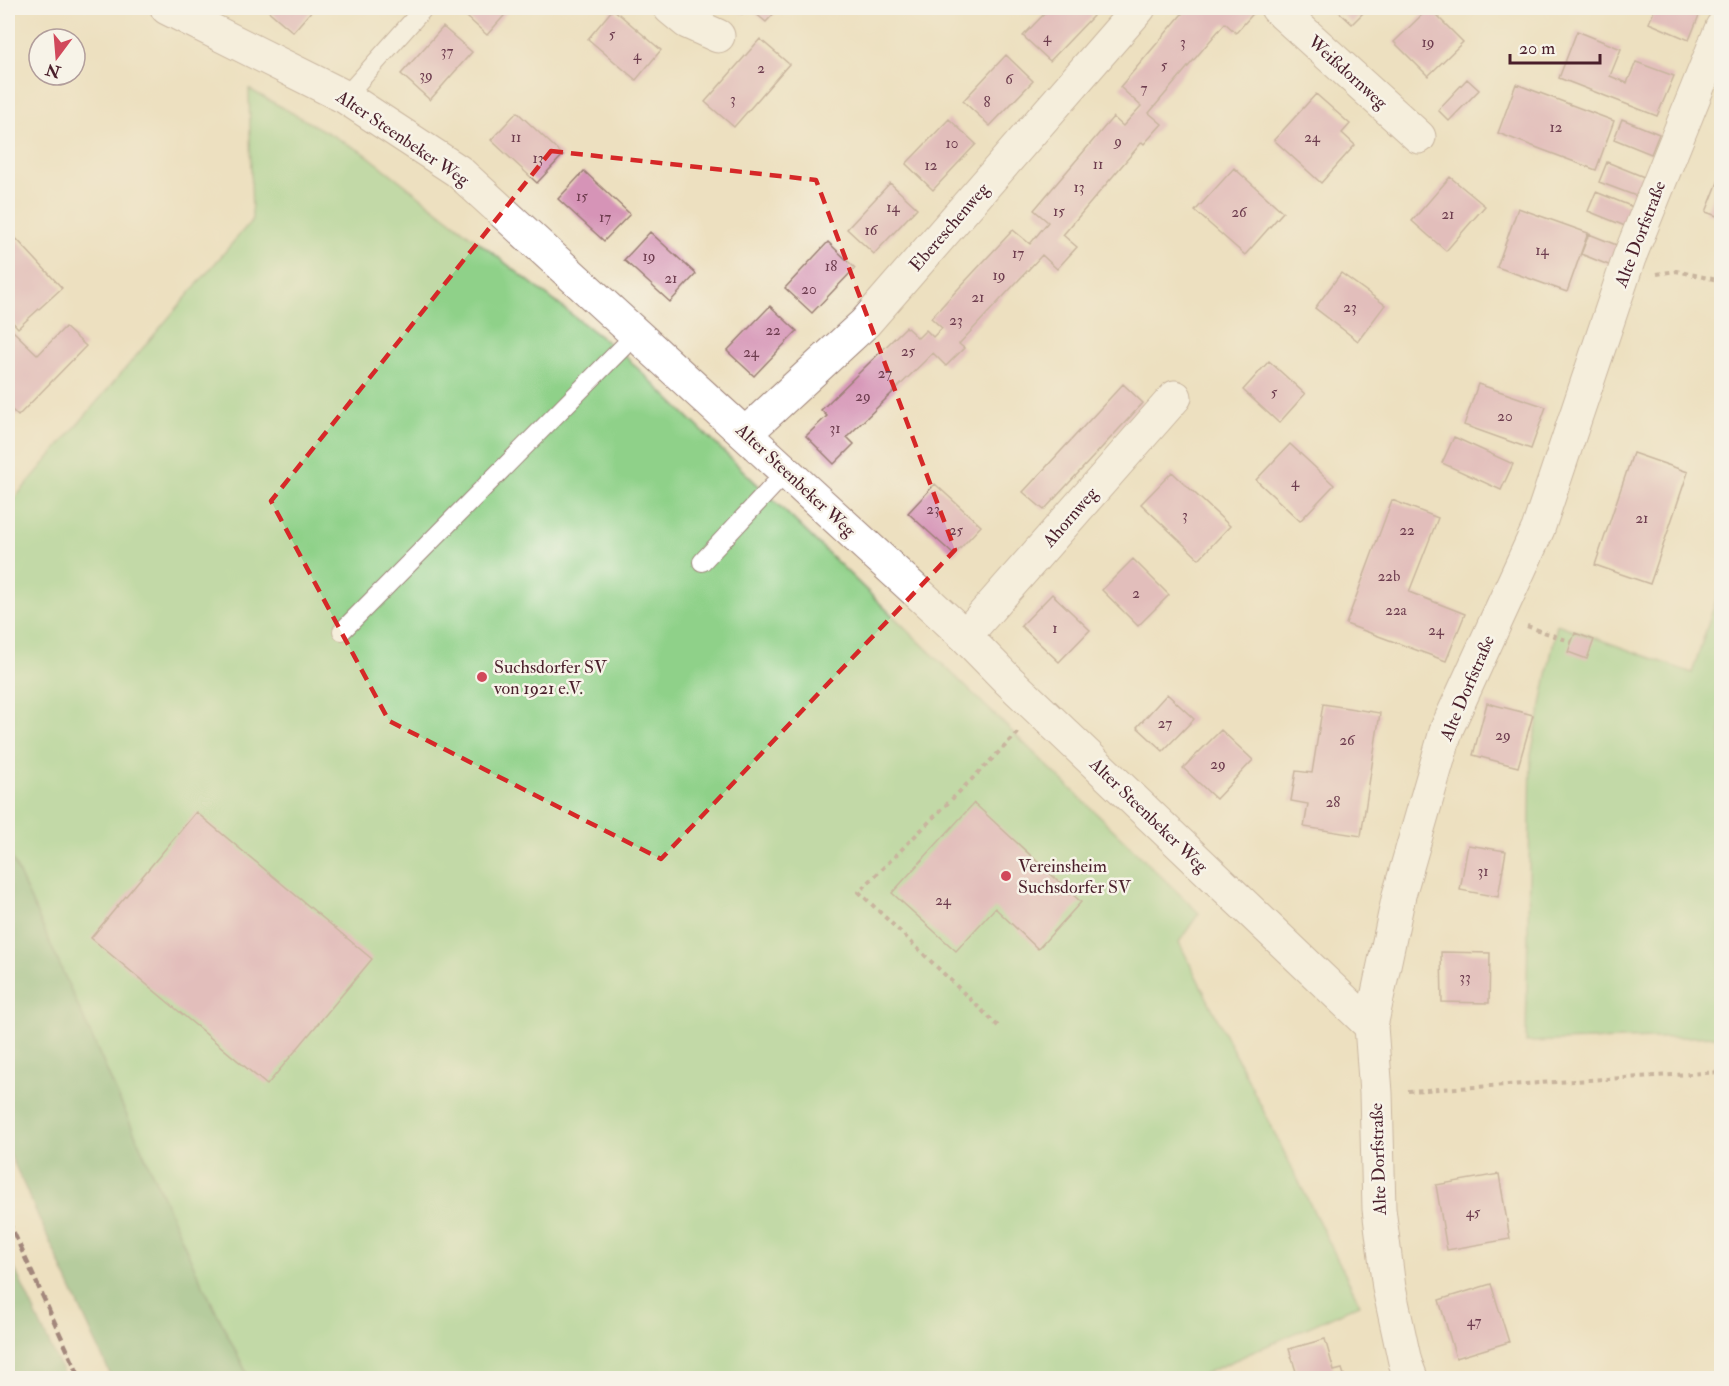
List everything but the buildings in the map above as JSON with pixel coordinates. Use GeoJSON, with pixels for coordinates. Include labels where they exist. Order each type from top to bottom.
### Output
{"type":"FeatureCollection","features":[{"type":"Feature","properties":{"kind":"street","name":"Alter Steenbeker Weg"},"geometry":{"type":"LineString","coordinates":[[167,8],[345,97],[458,171],[965,636],[1040,711],[1371,1026]]}},
{"type":"Feature","properties":{"kind":"street"},"geometry":{"type":"LineString","coordinates":[[670,8],[687,22],[718,36]]}},
{"type":"Feature","properties":{"kind":"street","name":"Ebereschenweg"},"geometry":{"type":"LineString","coordinates":[[746,433],[865,323],[1139,8]]}},
{"type":"Feature","properties":{"kind":"street","name":"Weißdornweg"},"geometry":{"type":"LineString","coordinates":[[1277,8],[1419,137]]}},
{"type":"Feature","properties":{"kind":"street","name":"Alte Dorfstraße"},"geometry":{"type":"LineString","coordinates":[[1411,1378],[1405,1362],[1389,1288],[1379,1209],[1376,1093],[1371,1026],[1399,895],[1447,728],[1538,529],[1629,258],[1722,27]]}},
{"type":"Feature","properties":{"kind":"street","name":"Ahornweg"},"geometry":{"type":"LineString","coordinates":[[965,636],[1175,397]]}},
{"type":"Feature","properties":{"kind":"lane"},"geometry":{"type":"LineString","coordinates":[[345,97],[424,8]]}},
{"type":"Feature","properties":{"kind":"lane"},"geometry":{"type":"LineString","coordinates":[[342,631],[636,334]]}},
{"type":"Feature","properties":{"kind":"lane"},"geometry":{"type":"LineString","coordinates":[[702,562],[787,471]]}},
{"type":"Feature","properties":{"kind":"path"},"geometry":{"type":"LineString","coordinates":[[1622,279],[1676,271],[1722,280]]}},
{"type":"Feature","properties":{"kind":"path"},"geometry":{"type":"LineString","coordinates":[[1498,614],[1572,642]]}},
{"type":"Feature","properties":{"kind":"path"},"geometry":{"type":"LineString","coordinates":[[998,1026],[858,892],[1040,711]]}},
{"type":"Feature","properties":{"kind":"path"},"geometry":{"type":"LineString","coordinates":[[1376,1093],[1722,1072]]}},
{"type":"Feature","properties":{"kind":"highlighted area"},"geometry":{"type":"Polygon","coordinates":[[[551,151],[816,180],[955,550],[661,859],[389,721],[271,501],[551,151]]]}},
{"type":"Feature","properties":{"kind":"green space","name":"Suchsdorfer SV von 1921 e.V."},"geometry":{"type":"Polygon","coordinates":[[[249,89],[364,153],[625,356],[1199,913],[1179,942],[1360,1304],[1195,1378],[249,1378],[195,1269],[8,849],[8,506],[252,220],[249,89]]]}},
{"type":"Feature","properties":{"kind":"green space"},"geometry":{"type":"Polygon","coordinates":[[[1721,585],[1721,1036],[1526,1042],[1531,755],[1557,624],[1692,673],[1721,585]]]}},
{"type":"Feature","properties":{"kind":"green space"},"geometry":{"type":"Polygon","coordinates":[[[8,849],[195,1269],[249,1378],[112,1378],[8,1150],[8,849]]]}},
{"type":"Feature","properties":{"kind":"green space"},"geometry":{"type":"Polygon","coordinates":[[[8,1254],[65,1378],[8,1378],[8,1254]]]}},
{"type":"Feature","properties":{"kind":"railway"},"geometry":{"type":"LineString","coordinates":[[8,1220],[80,1378]]}},
{"type":"Feature","properties":{"kind":"place","name":"Suchsdorfer SV von 1921 e.V."},"geometry":{"type":"Point","coordinates":[482,677]}},
{"type":"Feature","properties":{"kind":"place","name":"Vereinsheim Suchsdorfer SV"},"geometry":{"type":"Point","coordinates":[1006,876]}}]}
